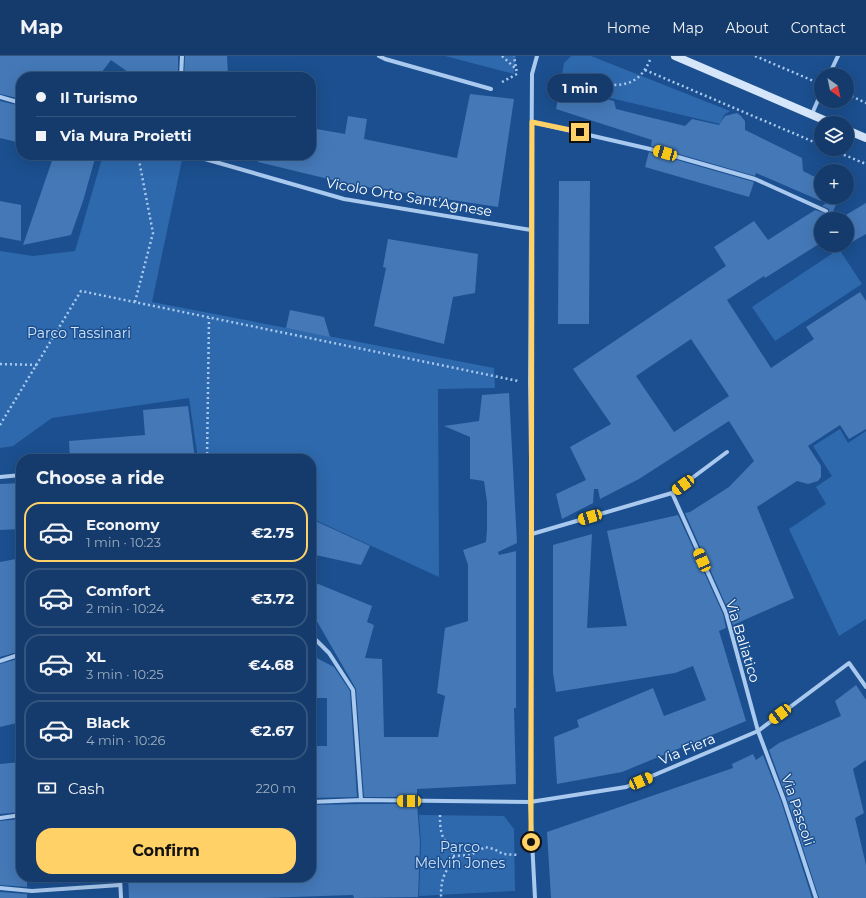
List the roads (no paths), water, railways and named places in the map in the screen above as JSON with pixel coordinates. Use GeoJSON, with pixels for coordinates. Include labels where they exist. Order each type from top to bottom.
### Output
{"type":"FeatureCollection","features":[{"type":"Feature","properties":{"kind":"street"},"geometry":{"type":"LineString","coordinates":[[181,72],[182,56]]}},
{"type":"Feature","properties":{"kind":"street"},"geometry":{"type":"LineString","coordinates":[[379,56],[491,89]]}},
{"type":"Feature","properties":{"kind":"street"},"geometry":{"type":"LineString","coordinates":[[535,898],[530,802],[532,534],[530,383],[532,74],[537,56]]}},
{"type":"Feature","properties":{"kind":"street"},"geometry":{"type":"LineString","coordinates":[[675,56],[816,116]]}},
{"type":"Feature","properties":{"kind":"street"},"geometry":{"type":"LineString","coordinates":[[832,68],[838,56]]}},
{"type":"Feature","properties":{"kind":"street"},"geometry":{"type":"LineString","coordinates":[[0,97],[16,102]]}},
{"type":"Feature","properties":{"kind":"street"},"geometry":{"type":"LineString","coordinates":[[812,114],[815,108]]}},
{"type":"Feature","properties":{"kind":"street"},"geometry":{"type":"LineString","coordinates":[[532,122],[650,149],[755,179],[826,211]]}},
{"type":"Feature","properties":{"kind":"street"},"geometry":{"type":"LineString","coordinates":[[854,133],[866,138]]}},
{"type":"Feature","properties":{"kind":"street","name":"Vicolo Orto Sant'Agnese"},"geometry":{"type":"LineString","coordinates":[[208,160],[344,199],[531,230]]}},
{"type":"Feature","properties":{"kind":"street"},"geometry":{"type":"LineString","coordinates":[[532,534],[672,494],[727,452]]}},
{"type":"Feature","properties":{"kind":"street"},"geometry":{"type":"LineString","coordinates":[[0,477],[16,475]]}},
{"type":"Feature","properties":{"kind":"street","name":"Via Baliatico"},"geometry":{"type":"LineString","coordinates":[[672,494],[726,613],[758,731]]}},
{"type":"Feature","properties":{"kind":"street"},"geometry":{"type":"LineString","coordinates":[[316,640],[329,653],[353,690],[361,800]]}},
{"type":"Feature","properties":{"kind":"street"},"geometry":{"type":"LineString","coordinates":[[0,661],[16,656]]}},
{"type":"Feature","properties":{"kind":"street","name":"Via Fiera"},"geometry":{"type":"LineString","coordinates":[[316,802],[361,800],[530,802],[626,787],[758,731],[849,663],[866,687]]}},
{"type":"Feature","properties":{"kind":"street","name":"Via Pascoli"},"geometry":{"type":"LineString","coordinates":[[758,731],[784,800],[816,898]]}},
{"type":"Feature","properties":{"kind":"street"},"geometry":{"type":"LineString","coordinates":[[0,818],[16,816]]}},
{"type":"Feature","properties":{"kind":"street"},"geometry":{"type":"LineString","coordinates":[[0,888],[32,891],[120,885],[121,898]]}},
{"type":"Feature","properties":{"kind":"park label","name":"Parco Tassinari"},"geometry":{"type":"Point","coordinates":[79,333]}},
{"type":"Feature","properties":{"kind":"park label","name":"Parco Melvin Jones"},"geometry":{"type":"Point","coordinates":[460,856]}}]}
